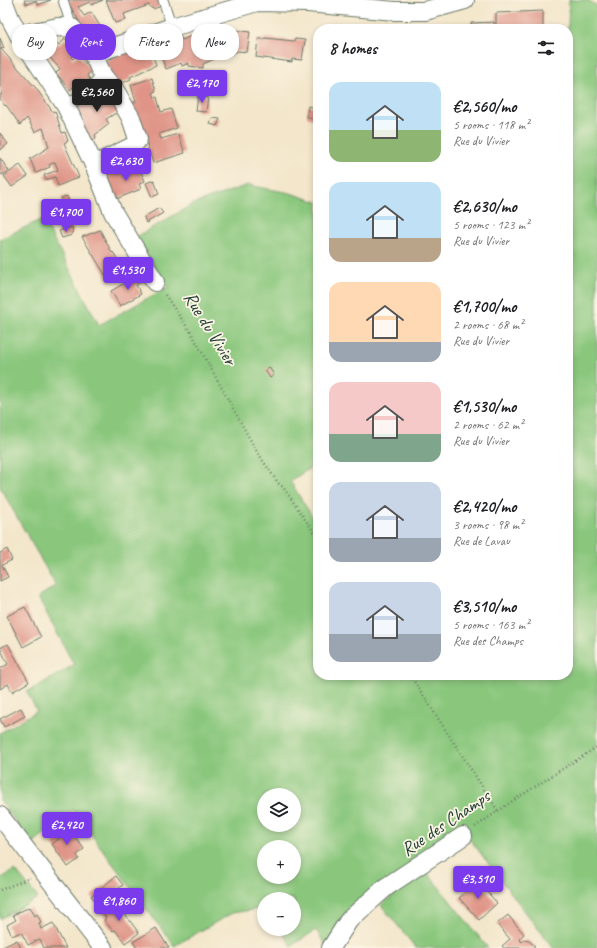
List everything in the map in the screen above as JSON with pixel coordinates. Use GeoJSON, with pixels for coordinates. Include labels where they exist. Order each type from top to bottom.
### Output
{"type":"FeatureCollection","features":[{"type":"Feature","properties":{"kind":"street"},"geometry":{"type":"LineString","coordinates":[[3,0],[5,19],[12,27]]}},
{"type":"Feature","properties":{"kind":"street"},"geometry":{"type":"LineString","coordinates":[[182,24],[257,2],[308,3],[395,11],[425,11],[465,0]]}},
{"type":"Feature","properties":{"kind":"street"},"geometry":{"type":"LineString","coordinates":[[36,60],[66,106],[94,165],[113,212],[155,282]]}},
{"type":"Feature","properties":{"kind":"street"},"geometry":{"type":"LineString","coordinates":[[94,165],[132,146],[138,139],[131,118],[116,92],[103,76],[96,60]]}},
{"type":"Feature","properties":{"kind":"street"},"geometry":{"type":"LineString","coordinates":[[0,816],[103,948]]}},
{"type":"Feature","properties":{"kind":"street","name":"Rue des Champs"},"geometry":{"type":"LineString","coordinates":[[331,948],[350,920],[386,887],[463,836]]}},
{"type":"Feature","properties":{"kind":"lane"},"geometry":{"type":"LineString","coordinates":[[63,0],[71,24]]}},
{"type":"Feature","properties":{"kind":"lane"},"geometry":{"type":"LineString","coordinates":[[163,0],[171,24]]}},
{"type":"Feature","properties":{"kind":"lane"},"geometry":{"type":"LineString","coordinates":[[66,106],[103,76]]}},
{"type":"Feature","properties":{"kind":"path","name":"Rue du Vivier"},"geometry":{"type":"LineString","coordinates":[[155,282],[192,334],[257,452],[313,531]]}},
{"type":"Feature","properties":{"kind":"path"},"geometry":{"type":"LineString","coordinates":[[413,680],[498,811]]}},
{"type":"Feature","properties":{"kind":"path","name":"Rue des Champs"},"geometry":{"type":"LineString","coordinates":[[463,836],[498,811],[597,747]]}},
{"type":"Feature","properties":{"kind":"path"},"geometry":{"type":"LineString","coordinates":[[0,890],[12,884],[34,877],[41,870]]}},
{"type":"Feature","properties":{"kind":"green space"},"geometry":{"type":"Polygon","coordinates":[[[569,0],[588,0],[597,6],[597,948],[553,948],[462,829],[326,946],[316,930],[291,946],[285,936],[301,936],[301,892],[257,892],[257,909],[232,913],[174,946],[73,810],[32,844],[0,800],[0,733],[37,711],[27,692],[74,665],[38,597],[56,586],[0,487],[0,239],[43,219],[99,325],[168,287],[136,237],[193,204],[248,185],[290,193],[313,200],[313,466],[290,481],[313,518],[313,680],[573,680],[573,24],[568,24],[569,0]]]}},
{"type":"Feature","properties":{"kind":"green space"},"geometry":{"type":"Polygon","coordinates":[[[15,870],[38,898],[0,919],[0,879],[15,870]]]}},
{"type":"Feature","properties":{"kind":"green space"},"geometry":{"type":"Polygon","coordinates":[[[426,871],[488,948],[416,948],[381,905],[426,871]]]}},
{"type":"Feature","properties":{"kind":"building"},"geometry":{"type":"Polygon","coordinates":[[[24,0],[51,0],[38,5],[36,1],[26,4],[24,0]]]}},
{"type":"Feature","properties":{"kind":"building"},"geometry":{"type":"Polygon","coordinates":[[[67,0],[103,0],[91,5],[90,2],[78,7],[84,16],[91,12],[99,24],[81,24],[67,0]]]}},
{"type":"Feature","properties":{"kind":"building"},"geometry":{"type":"Polygon","coordinates":[[[106,0],[160,0],[162,6],[153,9],[149,5],[124,14],[126,20],[115,23],[106,0]]]}},
{"type":"Feature","properties":{"kind":"building"},"geometry":{"type":"Polygon","coordinates":[[[543,11],[543,24],[496,24],[496,13],[543,11]]]}},
{"type":"Feature","properties":{"kind":"building"},"geometry":{"type":"Polygon","coordinates":[[[494,22],[494,24],[471,24],[494,22]]]}},
{"type":"Feature","properties":{"kind":"building"},"geometry":{"type":"Polygon","coordinates":[[[239,31],[250,32],[247,52],[239,51],[239,31]]]}},
{"type":"Feature","properties":{"kind":"building"},"geometry":{"type":"Polygon","coordinates":[[[191,36],[191,60],[212,60],[203,64],[203,68],[189,66],[189,63],[182,66],[181,63],[166,69],[162,60],[183,60],[183,40],[191,36]]]}},
{"type":"Feature","properties":{"kind":"building"},"geometry":{"type":"Polygon","coordinates":[[[0,38],[4,48],[1,49],[35,87],[53,112],[55,111],[62,133],[65,132],[68,141],[64,143],[79,177],[58,186],[55,177],[46,180],[44,175],[58,170],[55,162],[49,165],[50,167],[36,173],[30,159],[49,147],[43,128],[35,132],[27,118],[20,125],[0,99],[0,95],[3,93],[0,89],[0,38]]]}},
{"type":"Feature","properties":{"kind":"building"},"geometry":{"type":"Polygon","coordinates":[[[265,38],[294,41],[295,39],[305,40],[302,60],[292,59],[292,62],[256,57],[258,39],[265,38]]]}},
{"type":"Feature","properties":{"kind":"building"},"geometry":{"type":"Polygon","coordinates":[[[65,39],[65,60],[82,60],[92,71],[87,75],[90,79],[89,81],[78,91],[75,91],[73,87],[70,90],[56,73],[60,69],[52,60],[57,60],[57,43],[59,45],[65,39]]]}},
{"type":"Feature","properties":{"kind":"building"},"geometry":{"type":"Polygon","coordinates":[[[124,53],[124,60],[154,60],[156,65],[130,77],[131,79],[122,83],[122,85],[116,88],[105,61],[116,60],[116,56],[124,53]]]}},
{"type":"Feature","properties":{"kind":"building"},"geometry":{"type":"Polygon","coordinates":[[[152,78],[156,91],[153,92],[155,98],[157,97],[161,112],[171,109],[177,128],[159,134],[161,139],[178,134],[185,153],[153,163],[137,112],[129,104],[136,102],[131,85],[152,78]]]}},
{"type":"Feature","properties":{"kind":"building"},"geometry":{"type":"Polygon","coordinates":[[[107,87],[121,110],[106,119],[109,124],[95,135],[96,138],[88,143],[79,126],[84,121],[74,109],[91,96],[107,87]]]}},
{"type":"Feature","properties":{"kind":"building"},"geometry":{"type":"Polygon","coordinates":[[[198,96],[208,97],[206,112],[196,111],[198,96]]]}},
{"type":"Feature","properties":{"kind":"building"},"geometry":{"type":"Polygon","coordinates":[[[308,106],[313,107],[313,119],[307,117],[308,106]]]}},
{"type":"Feature","properties":{"kind":"building"},"geometry":{"type":"Polygon","coordinates":[[[212,118],[220,119],[217,126],[210,124],[212,118]]]}},
{"type":"Feature","properties":{"kind":"building"},"geometry":{"type":"Polygon","coordinates":[[[0,133],[8,144],[0,150],[0,133]]]}},
{"type":"Feature","properties":{"kind":"building"},"geometry":{"type":"Polygon","coordinates":[[[0,158],[9,171],[2,175],[0,172],[0,158]]]}},
{"type":"Feature","properties":{"kind":"building"},"geometry":{"type":"Polygon","coordinates":[[[20,165],[28,176],[12,187],[4,176],[20,165]]]}},
{"type":"Feature","properties":{"kind":"building"},"geometry":{"type":"Polygon","coordinates":[[[138,165],[145,181],[139,184],[141,189],[116,199],[106,179],[110,177],[108,174],[116,171],[117,174],[138,165]]]}},
{"type":"Feature","properties":{"kind":"building"},"geometry":{"type":"Polygon","coordinates":[[[154,180],[159,194],[152,197],[146,183],[154,180]]]}},
{"type":"Feature","properties":{"kind":"building"},"geometry":{"type":"Polygon","coordinates":[[[67,196],[73,211],[67,213],[61,198],[67,196]]]}},
{"type":"Feature","properties":{"kind":"building"},"geometry":{"type":"Polygon","coordinates":[[[159,208],[163,213],[146,223],[144,217],[159,208]]]}},
{"type":"Feature","properties":{"kind":"building"},"geometry":{"type":"Polygon","coordinates":[[[72,227],[72,235],[62,238],[59,231],[72,227]]]}},
{"type":"Feature","properties":{"kind":"building"},"geometry":{"type":"Polygon","coordinates":[[[100,230],[112,253],[113,252],[125,271],[109,281],[82,237],[100,230]]]}},
{"type":"Feature","properties":{"kind":"building"},"geometry":{"type":"Polygon","coordinates":[[[140,274],[144,280],[136,285],[141,294],[120,306],[111,291],[140,274]]]}},
{"type":"Feature","properties":{"kind":"building"},"geometry":{"type":"Polygon","coordinates":[[[269,367],[274,375],[270,378],[265,370],[269,367]]]}},
{"type":"Feature","properties":{"kind":"building"},"geometry":{"type":"Polygon","coordinates":[[[7,549],[12,560],[2,565],[8,577],[0,581],[0,553],[7,549]]]}},
{"type":"Feature","properties":{"kind":"building"},"geometry":{"type":"Polygon","coordinates":[[[25,607],[41,637],[23,647],[7,616],[25,607]]]}},
{"type":"Feature","properties":{"kind":"building"},"geometry":{"type":"Polygon","coordinates":[[[8,644],[29,682],[12,692],[8,684],[0,689],[0,669],[8,664],[0,648],[8,644]]]}},
{"type":"Feature","properties":{"kind":"building"},"geometry":{"type":"Polygon","coordinates":[[[21,708],[25,716],[4,727],[0,719],[21,708]]]}},
{"type":"Feature","properties":{"kind":"building"},"geometry":{"type":"Polygon","coordinates":[[[66,824],[84,849],[77,855],[79,859],[68,867],[52,844],[59,839],[54,832],[66,824]]]}},
{"type":"Feature","properties":{"kind":"building"},"geometry":{"type":"Polygon","coordinates":[[[116,876],[123,885],[98,904],[91,896],[116,876]]]}},
{"type":"Feature","properties":{"kind":"building"},"geometry":{"type":"Polygon","coordinates":[[[478,881],[497,903],[479,920],[459,898],[478,881]]]}},
{"type":"Feature","properties":{"kind":"building"},"geometry":{"type":"Polygon","coordinates":[[[115,901],[139,933],[125,943],[115,930],[113,931],[104,920],[106,918],[101,911],[115,901]]]}},
{"type":"Feature","properties":{"kind":"building"},"geometry":{"type":"Polygon","coordinates":[[[30,907],[35,916],[37,914],[41,922],[39,923],[41,929],[53,923],[66,948],[44,948],[40,939],[28,945],[21,932],[12,936],[7,925],[16,920],[13,915],[30,907]]]}},
{"type":"Feature","properties":{"kind":"building"},"geometry":{"type":"Polygon","coordinates":[[[508,915],[524,934],[519,939],[522,942],[524,940],[529,941],[535,946],[532,948],[504,948],[502,946],[510,939],[497,924],[508,915]]]}},
{"type":"Feature","properties":{"kind":"building"},"geometry":{"type":"Polygon","coordinates":[[[156,928],[169,948],[137,948],[133,942],[156,928]]]}},
{"type":"Feature","properties":{"kind":"building"},"geometry":{"type":"Polygon","coordinates":[[[17,940],[21,948],[3,947],[17,940]]]}}]}
